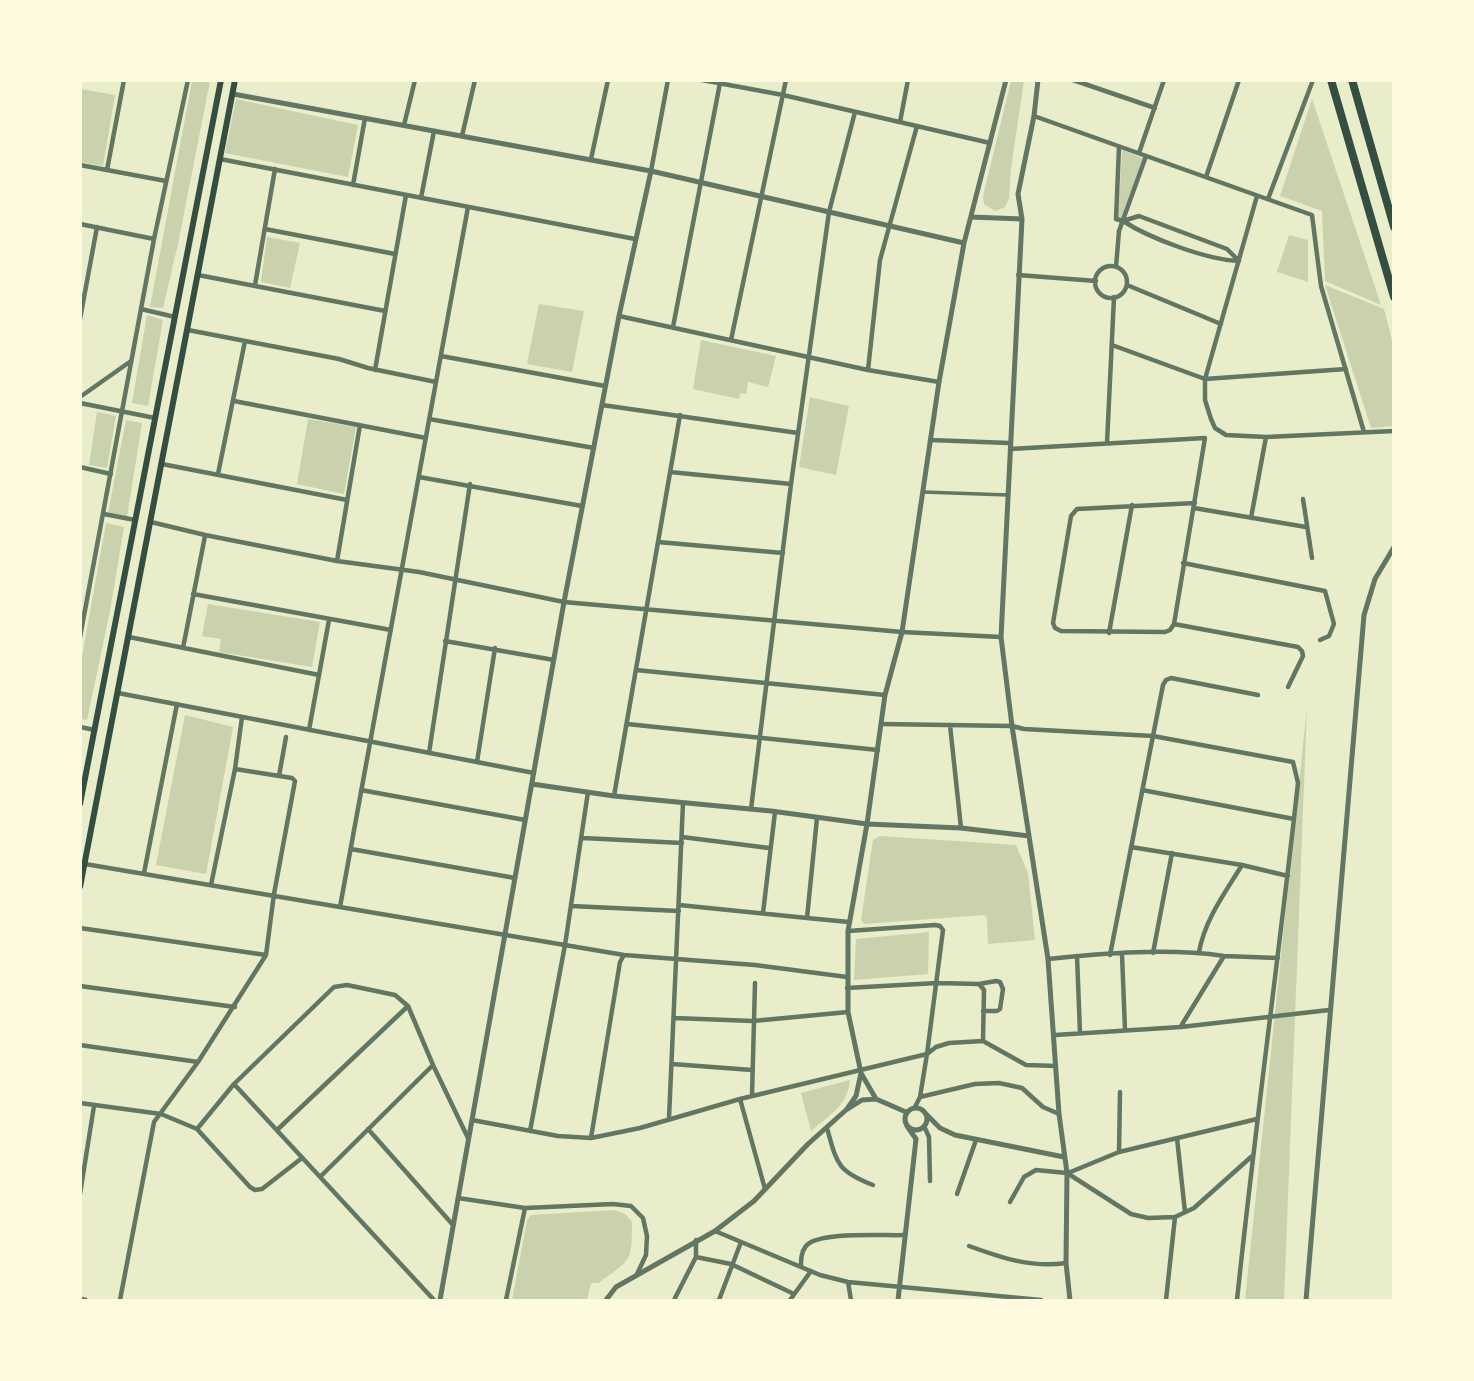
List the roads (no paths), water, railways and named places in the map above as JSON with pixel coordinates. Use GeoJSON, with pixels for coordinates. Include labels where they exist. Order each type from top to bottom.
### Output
{"type":"FeatureCollection","features":[{"type":"Feature","properties":{"kind":"highway"},"geometry":{"type":"LineString","coordinates":[[1331,80],[1394,297]]}},
{"type":"Feature","properties":{"kind":"highway"},"geometry":{"type":"LineString","coordinates":[[1352,80],[1394,227]]}},
{"type":"Feature","properties":{"kind":"highway"},"geometry":{"type":"LineString","coordinates":[[1338,102],[1356,97]]}},
{"type":"Feature","properties":{"kind":"main road"},"geometry":{"type":"LineString","coordinates":[[80,804],[221,80]]}},
{"type":"Feature","properties":{"kind":"main road"},"geometry":{"type":"LineString","coordinates":[[81,886],[235,80]]}},
{"type":"Feature","properties":{"kind":"main road"},"geometry":{"type":"LineString","coordinates":[[196,205],[211,208]]}},
{"type":"Feature","properties":{"kind":"main road"},"geometry":{"type":"LineString","coordinates":[[123,581],[139,584]]}},
{"type":"Feature","properties":{"kind":"street"},"geometry":{"type":"LineString","coordinates":[[107,170],[124,80]]}},
{"type":"Feature","properties":{"kind":"street"},"geometry":{"type":"LineString","coordinates":[[80,638],[154,239],[188,80]]}},
{"type":"Feature","properties":{"kind":"street"},"geometry":{"type":"LineString","coordinates":[[404,125],[415,80]]}},
{"type":"Feature","properties":{"kind":"street"},"geometry":{"type":"LineString","coordinates":[[462,136],[475,80]]}},
{"type":"Feature","properties":{"kind":"street"},"geometry":{"type":"LineString","coordinates":[[592,159],[608,80]]}},
{"type":"Feature","properties":{"kind":"street"},"geometry":{"type":"LineString","coordinates":[[440,1300],[564,602],[668,80]]}},
{"type":"Feature","properties":{"kind":"street"},"geometry":{"type":"LineString","coordinates":[[702,80],[783,95],[991,143]]}},
{"type":"Feature","properties":{"kind":"street"},"geometry":{"type":"LineString","coordinates":[[731,340],[786,80]]}},
{"type":"Feature","properties":{"kind":"street"},"geometry":{"type":"LineString","coordinates":[[901,122],[908,80]]}},
{"type":"Feature","properties":{"kind":"street"},"geometry":{"type":"LineString","coordinates":[[876,1099],[861,1071],[848,1012],[849,922],[867,824],[885,695],[902,632],[929,440],[964,243],[1006,80]]}},
{"type":"Feature","properties":{"kind":"street"},"geometry":{"type":"LineString","coordinates":[[1038,80],[1034,116],[1018,194],[1022,219],[1001,637],[1048,959],[1059,1114],[1067,1173],[1066,1263],[1070,1300]]}},
{"type":"Feature","properties":{"kind":"street"},"geometry":{"type":"LineString","coordinates":[[1073,80],[1155,108]]}},
{"type":"Feature","properties":{"kind":"street"},"geometry":{"type":"LineString","coordinates":[[1139,153],[1164,80]]}},
{"type":"Feature","properties":{"kind":"street"},"geometry":{"type":"LineString","coordinates":[[1206,177],[1239,80]]}},
{"type":"Feature","properties":{"kind":"street"},"geometry":{"type":"LineString","coordinates":[[1268,199],[1313,80]]}},
{"type":"Feature","properties":{"kind":"street"},"geometry":{"type":"LineString","coordinates":[[673,327],[720,83]]}},
{"type":"Feature","properties":{"kind":"street"},"geometry":{"type":"LineString","coordinates":[[233,94],[651,171],[964,243]]}},
{"type":"Feature","properties":{"kind":"street"},"geometry":{"type":"LineString","coordinates":[[751,809],[791,484],[829,212],[855,112]]}},
{"type":"Feature","properties":{"kind":"street"},"geometry":{"type":"LineString","coordinates":[[1034,116],[1312,215],[1321,286],[1364,432]]}},
{"type":"Feature","properties":{"kind":"street"},"geometry":{"type":"LineString","coordinates":[[353,185],[365,118]]}},
{"type":"Feature","properties":{"kind":"street"},"geometry":{"type":"LineString","coordinates":[[868,370],[880,260],[917,126]]}},
{"type":"Feature","properties":{"kind":"street"},"geometry":{"type":"LineString","coordinates":[[421,198],[434,131]]}},
{"type":"Feature","properties":{"kind":"street"},"geometry":{"type":"LineString","coordinates":[[1119,147],[1116,219],[1139,216],[1227,249],[1239,261]]}},
{"type":"Feature","properties":{"kind":"street"},"geometry":{"type":"LineString","coordinates":[[1116,267],[1119,231],[1146,156]]}},
{"type":"Feature","properties":{"kind":"street"},"geometry":{"type":"LineString","coordinates":[[220,159],[635,239]]}},
{"type":"Feature","properties":{"kind":"street"},"geometry":{"type":"LineString","coordinates":[[80,166],[166,181]]}},
{"type":"Feature","properties":{"kind":"street"},"geometry":{"type":"LineString","coordinates":[[255,285],[275,169]]}},
{"type":"Feature","properties":{"kind":"street"},"geometry":{"type":"LineString","coordinates":[[375,370],[406,195]]}},
{"type":"Feature","properties":{"kind":"street"},"geometry":{"type":"LineString","coordinates":[[1257,195],[1205,379],[1205,400],[1215,428],[1220,433],[1232,436],[1266,437],[1394,431]]}},
{"type":"Feature","properties":{"kind":"street"},"geometry":{"type":"LineString","coordinates":[[340,907],[468,207]]}},
{"type":"Feature","properties":{"kind":"street"},"geometry":{"type":"LineString","coordinates":[[971,216],[1022,219]]}},
{"type":"Feature","properties":{"kind":"street"},"geometry":{"type":"LineString","coordinates":[[1123,220],[1136,230],[1220,260],[1239,261]]}},
{"type":"Feature","properties":{"kind":"street"},"geometry":{"type":"LineString","coordinates":[[80,224],[154,239]]}},
{"type":"Feature","properties":{"kind":"street"},"geometry":{"type":"LineString","coordinates":[[80,319],[97,227]]}},
{"type":"Feature","properties":{"kind":"street"},"geometry":{"type":"LineString","coordinates":[[265,229],[395,254]]}},
{"type":"Feature","properties":{"kind":"street"},"geometry":{"type":"LineString","coordinates":[[1116,267],[1124,272],[1127,285],[1122,293],[1114,297],[1101,293],[1096,281],[1102,269],[1116,267]]}},
{"type":"Feature","properties":{"kind":"street"},"geometry":{"type":"LineString","coordinates":[[198,275],[385,311]]}},
{"type":"Feature","properties":{"kind":"street"},"geometry":{"type":"LineString","coordinates":[[1018,275],[1096,281]]}},
{"type":"Feature","properties":{"kind":"street"},"geometry":{"type":"LineString","coordinates":[[1127,285],[1221,324]]}},
{"type":"Feature","properties":{"kind":"street"},"geometry":{"type":"LineString","coordinates":[[1107,443],[1114,297]]}},
{"type":"Feature","properties":{"kind":"street"},"geometry":{"type":"LineString","coordinates":[[141,309],[175,317]]}},
{"type":"Feature","properties":{"kind":"street"},"geometry":{"type":"LineString","coordinates":[[619,316],[809,358],[939,382]]}},
{"type":"Feature","properties":{"kind":"street"},"geometry":{"type":"LineString","coordinates":[[188,330],[339,359],[375,370],[436,382]]}},
{"type":"Feature","properties":{"kind":"street"},"geometry":{"type":"LineString","coordinates":[[218,474],[246,341]]}},
{"type":"Feature","properties":{"kind":"street"},"geometry":{"type":"LineString","coordinates":[[1112,345],[1205,379],[1346,369]]}},
{"type":"Feature","properties":{"kind":"street"},"geometry":{"type":"LineString","coordinates":[[441,356],[605,386]]}},
{"type":"Feature","properties":{"kind":"street"},"geometry":{"type":"LineString","coordinates":[[80,397],[132,361]]}},
{"type":"Feature","properties":{"kind":"street"},"geometry":{"type":"LineString","coordinates":[[234,401],[426,438]]}},
{"type":"Feature","properties":{"kind":"street"},"geometry":{"type":"LineString","coordinates":[[80,403],[155,418]]}},
{"type":"Feature","properties":{"kind":"street"},"geometry":{"type":"LineString","coordinates":[[602,405],[798,433]]}},
{"type":"Feature","properties":{"kind":"street"},"geometry":{"type":"LineString","coordinates":[[614,796],[680,415]]}},
{"type":"Feature","properties":{"kind":"street"},"geometry":{"type":"LineString","coordinates":[[429,419],[593,448]]}},
{"type":"Feature","properties":{"kind":"street"},"geometry":{"type":"LineString","coordinates":[[337,561],[360,425]]}},
{"type":"Feature","properties":{"kind":"street"},"geometry":{"type":"LineString","coordinates":[[1251,518],[1266,437]]}},
{"type":"Feature","properties":{"kind":"street"},"geometry":{"type":"LineString","coordinates":[[929,440],[1009,446],[1205,438],[1195,506],[1174,624],[1165,632],[1061,631],[1055,628],[1053,623],[1070,516],[1077,509],[1132,505],[1195,506],[1306,527]]}},
{"type":"Feature","properties":{"kind":"street"},"geometry":{"type":"LineString","coordinates":[[162,464],[347,500]]}},
{"type":"Feature","properties":{"kind":"street"},"geometry":{"type":"LineString","coordinates":[[80,467],[111,474]]}},
{"type":"Feature","properties":{"kind":"street"},"geometry":{"type":"LineString","coordinates":[[670,472],[791,484]]}},
{"type":"Feature","properties":{"kind":"street"},"geometry":{"type":"LineString","coordinates":[[419,477],[582,506]]}},
{"type":"Feature","properties":{"kind":"street"},"geometry":{"type":"LineString","coordinates":[[429,753],[470,484]]}},
{"type":"Feature","properties":{"kind":"street"},"geometry":{"type":"LineString","coordinates":[[921,492],[1008,495]]}},
{"type":"Feature","properties":{"kind":"street"},"geometry":{"type":"LineString","coordinates":[[1303,499],[1312,558]]}},
{"type":"Feature","properties":{"kind":"street"},"geometry":{"type":"LineString","coordinates":[[1109,633],[1132,505]]}},
{"type":"Feature","properties":{"kind":"street"},"geometry":{"type":"LineString","coordinates":[[104,514],[135,520]]}},
{"type":"Feature","properties":{"kind":"street"},"geometry":{"type":"LineString","coordinates":[[151,522],[337,561],[455,579],[564,602],[902,632],[1001,637]]}},
{"type":"Feature","properties":{"kind":"street"},"geometry":{"type":"LineString","coordinates":[[183,648],[205,535]]}},
{"type":"Feature","properties":{"kind":"street"},"geometry":{"type":"LineString","coordinates":[[658,542],[783,553]]}},
{"type":"Feature","properties":{"kind":"street"},"geometry":{"type":"LineString","coordinates":[[1306,1300],[1364,615],[1375,579],[1393,548]]}},
{"type":"Feature","properties":{"kind":"street"},"geometry":{"type":"LineString","coordinates":[[1184,563],[1325,591],[1334,624],[1329,636],[1320,640]]}},
{"type":"Feature","properties":{"kind":"street"},"geometry":{"type":"LineString","coordinates":[[193,594],[391,630]]}},
{"type":"Feature","properties":{"kind":"street"},"geometry":{"type":"LineString","coordinates":[[309,730],[329,620]]}},
{"type":"Feature","properties":{"kind":"street"},"geometry":{"type":"LineString","coordinates":[[1174,624],[1298,647],[1303,656],[1288,687]]}},
{"type":"Feature","properties":{"kind":"street"},"geometry":{"type":"LineString","coordinates":[[129,637],[320,675]]}},
{"type":"Feature","properties":{"kind":"street"},"geometry":{"type":"LineString","coordinates":[[445,641],[554,660]]}},
{"type":"Feature","properties":{"kind":"street"},"geometry":{"type":"LineString","coordinates":[[477,762],[495,648]]}},
{"type":"Feature","properties":{"kind":"street"},"geometry":{"type":"LineString","coordinates":[[636,670],[885,695]]}},
{"type":"Feature","properties":{"kind":"street"},"geometry":{"type":"LineString","coordinates":[[1110,955],[1163,685],[1171,678],[1258,695]]}},
{"type":"Feature","properties":{"kind":"street"},"geometry":{"type":"LineString","coordinates":[[118,693],[534,773]]}},
{"type":"Feature","properties":{"kind":"street"},"geometry":{"type":"LineString","coordinates":[[144,873],[177,704]]}},
{"type":"Feature","properties":{"kind":"street"},"geometry":{"type":"LineString","coordinates":[[212,885],[235,769],[242,717]]}},
{"type":"Feature","properties":{"kind":"street"},"geometry":{"type":"LineString","coordinates":[[627,724],[878,750]]}},
{"type":"Feature","properties":{"kind":"street"},"geometry":{"type":"LineString","coordinates":[[881,724],[1012,726],[1024,729],[1153,736],[1293,762],[1298,783],[1237,1300]]}},
{"type":"Feature","properties":{"kind":"street"},"geometry":{"type":"LineString","coordinates":[[950,725],[961,828]]}},
{"type":"Feature","properties":{"kind":"street"},"geometry":{"type":"LineString","coordinates":[[80,727],[95,730]]}},
{"type":"Feature","properties":{"kind":"street"},"geometry":{"type":"LineString","coordinates":[[279,776],[286,737]]}},
{"type":"Feature","properties":{"kind":"street"},"geometry":{"type":"LineString","coordinates":[[120,1300],[154,1122],[198,1062],[267,955],[274,894],[295,781],[292,778],[235,769]]}},
{"type":"Feature","properties":{"kind":"street"},"geometry":{"type":"LineString","coordinates":[[532,784],[614,796],[751,809],[867,824],[961,828],[1029,836]]}},
{"type":"Feature","properties":{"kind":"street"},"geometry":{"type":"LineString","coordinates":[[361,790],[525,820]]}},
{"type":"Feature","properties":{"kind":"street"},"geometry":{"type":"LineString","coordinates":[[1142,790],[1294,820]]}},
{"type":"Feature","properties":{"kind":"street"},"geometry":{"type":"LineString","coordinates":[[530,1131],[565,945],[588,792]]}},
{"type":"Feature","properties":{"kind":"street"},"geometry":{"type":"LineString","coordinates":[[669,1118],[684,802]]}},
{"type":"Feature","properties":{"kind":"street"},"geometry":{"type":"LineString","coordinates":[[763,913],[775,812]]}},
{"type":"Feature","properties":{"kind":"street"},"geometry":{"type":"LineString","coordinates":[[807,918],[817,818]]}},
{"type":"Feature","properties":{"kind":"street"},"geometry":{"type":"LineString","coordinates":[[583,838],[682,840],[769,848]]}},
{"type":"Feature","properties":{"kind":"street"},"geometry":{"type":"LineString","coordinates":[[1131,847],[1242,865],[1288,876]]}},
{"type":"Feature","properties":{"kind":"street"},"geometry":{"type":"LineString","coordinates":[[351,849],[515,878]]}},
{"type":"Feature","properties":{"kind":"street"},"geometry":{"type":"LineString","coordinates":[[1153,953],[1172,853]]}},
{"type":"Feature","properties":{"kind":"street"},"geometry":{"type":"LineString","coordinates":[[85,864],[624,955],[755,965],[847,977]]}},
{"type":"Feature","properties":{"kind":"street"},"geometry":{"type":"LineString","coordinates":[[1199,952],[1202,934],[1242,865]]}},
{"type":"Feature","properties":{"kind":"street"},"geometry":{"type":"LineString","coordinates":[[679,905],[849,922]]}},
{"type":"Feature","properties":{"kind":"street"},"geometry":{"type":"LineString","coordinates":[[571,906],[678,911]]}},
{"type":"Feature","properties":{"kind":"street"},"geometry":{"type":"LineString","coordinates":[[848,931],[940,926],[943,930],[920,1097],[915,1107],[906,1112],[904,1119],[916,1139],[898,1300]]}},
{"type":"Feature","properties":{"kind":"street"},"geometry":{"type":"LineString","coordinates":[[80,928],[267,955]]}},
{"type":"Feature","properties":{"kind":"street"},"geometry":{"type":"LineString","coordinates":[[1048,959],[1199,952],[1278,958]]}},
{"type":"Feature","properties":{"kind":"street"},"geometry":{"type":"LineString","coordinates":[[1122,954],[1125,1030]]}},
{"type":"Feature","properties":{"kind":"street"},"geometry":{"type":"LineString","coordinates":[[591,1138],[620,962],[624,955]]}},
{"type":"Feature","properties":{"kind":"street"},"geometry":{"type":"LineString","coordinates":[[1077,956],[1080,1033]]}},
{"type":"Feature","properties":{"kind":"street"},"geometry":{"type":"LineString","coordinates":[[1181,1027],[1224,956]]}},
{"type":"Feature","properties":{"kind":"street"},"geometry":{"type":"LineString","coordinates":[[847,988],[1000,982],[1003,989],[1000,1009],[983,1011]]}},
{"type":"Feature","properties":{"kind":"street"},"geometry":{"type":"LineString","coordinates":[[752,1096],[755,983]]}},
{"type":"Feature","properties":{"kind":"street"},"geometry":{"type":"LineString","coordinates":[[979,984],[984,990],[983,1041]]}},
{"type":"Feature","properties":{"kind":"street"},"geometry":{"type":"LineString","coordinates":[[197,1129],[234,1084],[334,987],[347,985],[396,995],[408,1006],[469,1139]]}},
{"type":"Feature","properties":{"kind":"street"},"geometry":{"type":"LineString","coordinates":[[80,986],[235,1007]]}},
{"type":"Feature","properties":{"kind":"street"},"geometry":{"type":"LineString","coordinates":[[277,1130],[408,1006]]}},
{"type":"Feature","properties":{"kind":"street"},"geometry":{"type":"LineString","coordinates":[[1055,1035],[1181,1027],[1329,1010]]}},
{"type":"Feature","properties":{"kind":"street"},"geometry":{"type":"LineString","coordinates":[[674,1018],[753,1021],[848,1012]]}},
{"type":"Feature","properties":{"kind":"street"},"geometry":{"type":"LineString","coordinates":[[472,1120],[530,1131],[591,1138],[640,1128],[740,1098],[927,1054],[936,1046],[949,1044],[983,1041],[1026,1065],[1056,1066]]}},
{"type":"Feature","properties":{"kind":"street"},"geometry":{"type":"LineString","coordinates":[[80,1045],[198,1062]]}},
{"type":"Feature","properties":{"kind":"street"},"geometry":{"type":"LineString","coordinates":[[672,1063],[752,1070]]}},
{"type":"Feature","properties":{"kind":"street"},"geometry":{"type":"LineString","coordinates":[[320,1177],[433,1065]]}},
{"type":"Feature","properties":{"kind":"street"},"geometry":{"type":"LineString","coordinates":[[846,1111],[856,1096],[861,1071]]}},
{"type":"Feature","properties":{"kind":"street"},"geometry":{"type":"LineString","coordinates":[[920,1097],[975,1084],[999,1083],[1022,1088],[1043,1107],[1059,1114]]}},
{"type":"Feature","properties":{"kind":"street"},"geometry":{"type":"LineString","coordinates":[[234,1084],[434,1300]]}},
{"type":"Feature","properties":{"kind":"street"},"geometry":{"type":"LineString","coordinates":[[1119,1152],[1120,1092]]}},
{"type":"Feature","properties":{"kind":"street"},"geometry":{"type":"LineString","coordinates":[[740,1098],[765,1189]]}},
{"type":"Feature","properties":{"kind":"street"},"geometry":{"type":"LineString","coordinates":[[606,1300],[616,1287],[715,1231],[754,1201],[808,1144],[863,1100],[876,1099],[906,1112]]}},
{"type":"Feature","properties":{"kind":"street"},"geometry":{"type":"LineString","coordinates":[[80,1104],[161,1114],[197,1129],[250,1187],[256,1190],[262,1189],[302,1158]]}},
{"type":"Feature","properties":{"kind":"street"},"geometry":{"type":"LineString","coordinates":[[80,1194],[94,1105]]}},
{"type":"Feature","properties":{"kind":"street"},"geometry":{"type":"LineString","coordinates":[[915,1107],[922,1109],[947,1133],[1064,1157]]}},
{"type":"Feature","properties":{"kind":"street"},"geometry":{"type":"LineString","coordinates":[[907,1126],[916,1130],[924,1126],[927,1121],[926,1114]]}},
{"type":"Feature","properties":{"kind":"street"},"geometry":{"type":"LineString","coordinates":[[1067,1173],[1119,1152],[1257,1119]]}},
{"type":"Feature","properties":{"kind":"street"},"geometry":{"type":"LineString","coordinates":[[924,1126],[929,1137],[930,1181]]}},
{"type":"Feature","properties":{"kind":"street"},"geometry":{"type":"LineString","coordinates":[[827,1128],[840,1166],[851,1176],[873,1185]]}},
{"type":"Feature","properties":{"kind":"street"},"geometry":{"type":"LineString","coordinates":[[368,1129],[453,1226]]}},
{"type":"Feature","properties":{"kind":"street"},"geometry":{"type":"LineString","coordinates":[[1177,1138],[1185,1212]]}},
{"type":"Feature","properties":{"kind":"street"},"geometry":{"type":"LineString","coordinates":[[957,1194],[976,1140]]}},
{"type":"Feature","properties":{"kind":"street"},"geometry":{"type":"LineString","coordinates":[[1010,1202],[1029,1172],[1036,1170],[1067,1173],[1131,1214],[1148,1218],[1175,1217],[1194,1208],[1252,1157]]}},
{"type":"Feature","properties":{"kind":"street"},"geometry":{"type":"LineString","coordinates":[[458,1198],[525,1209],[613,1204],[631,1206],[643,1218],[648,1236],[646,1255],[637,1274]]}},
{"type":"Feature","properties":{"kind":"street"},"geometry":{"type":"LineString","coordinates":[[506,1300],[525,1209]]}},
{"type":"Feature","properties":{"kind":"street"},"geometry":{"type":"LineString","coordinates":[[1166,1300],[1175,1217]]}},
{"type":"Feature","properties":{"kind":"street"},"geometry":{"type":"LineString","coordinates":[[715,1231],[811,1271],[848,1282],[1041,1300]]}},
{"type":"Feature","properties":{"kind":"street"},"geometry":{"type":"LineString","coordinates":[[802,1267],[802,1257],[807,1245],[814,1241],[836,1236],[905,1235]]}},
{"type":"Feature","properties":{"kind":"street"},"geometry":{"type":"LineString","coordinates":[[674,1300],[696,1257],[696,1240]]}},
{"type":"Feature","properties":{"kind":"street"},"geometry":{"type":"LineString","coordinates":[[719,1300],[741,1242]]}},
{"type":"Feature","properties":{"kind":"street"},"geometry":{"type":"LineString","coordinates":[[969,1246],[1007,1260],[1024,1263],[1046,1266],[1066,1263]]}},
{"type":"Feature","properties":{"kind":"street"},"geometry":{"type":"LineString","coordinates":[[696,1257],[731,1264],[794,1294]]}},
{"type":"Feature","properties":{"kind":"street"},"geometry":{"type":"LineString","coordinates":[[790,1300],[811,1271]]}},
{"type":"Feature","properties":{"kind":"street"},"geometry":{"type":"LineString","coordinates":[[848,1282],[851,1300]]}},
{"type":"Feature","properties":{"kind":"street"},"geometry":{"type":"LineString","coordinates":[[961,1300],[962,1293]]}}]}
